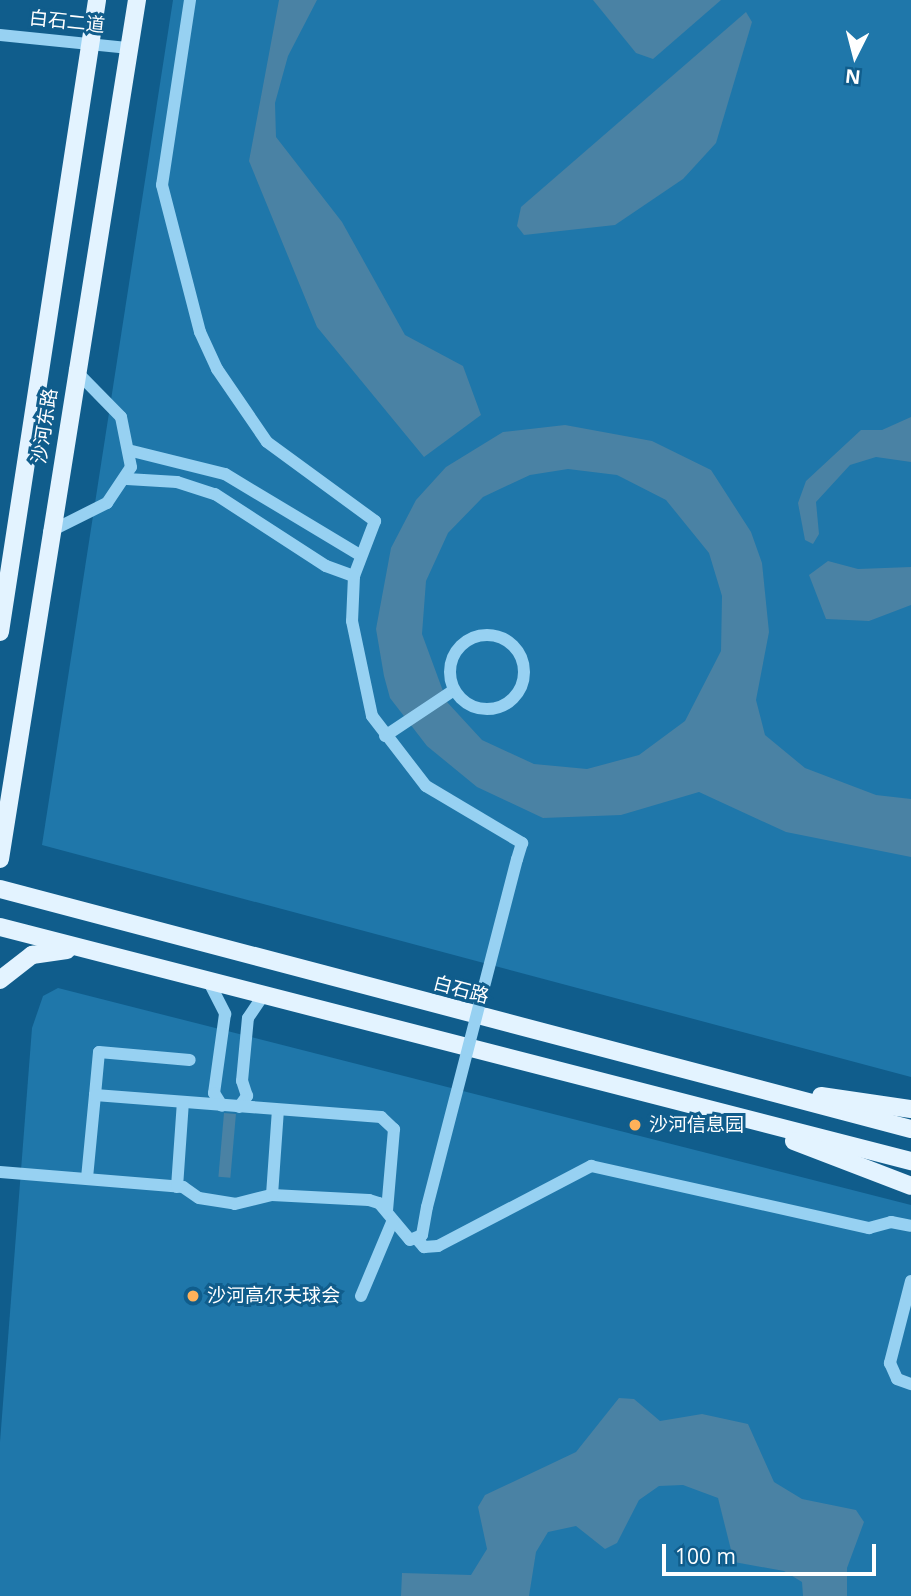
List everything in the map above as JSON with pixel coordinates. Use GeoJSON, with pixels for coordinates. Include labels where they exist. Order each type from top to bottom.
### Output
{"type":"FeatureCollection","features":[{"type":"Feature","properties":{"kind":"main road","name":"沙河东路"},"geometry":{"type":"LineString","coordinates":[[0,632],[97,0]]}},
{"type":"Feature","properties":{"kind":"main road","name":"沙河东路"},"geometry":{"type":"LineString","coordinates":[[0,859],[48,532],[137,0]]}},
{"type":"Feature","properties":{"kind":"main road","name":"白石路"},"geometry":{"type":"LineString","coordinates":[[0,890],[911,1129]]}},
{"type":"Feature","properties":{"kind":"main road"},"geometry":{"type":"LineString","coordinates":[[0,928],[911,1161]]}},
{"type":"Feature","properties":{"kind":"main road"},"geometry":{"type":"LineString","coordinates":[[0,980],[32,955],[88,952]]}},
{"type":"Feature","properties":{"kind":"main road"},"geometry":{"type":"LineString","coordinates":[[739,1085],[911,1109]]}},
{"type":"Feature","properties":{"kind":"main road"},"geometry":{"type":"LineString","coordinates":[[732,1116],[911,1186]]}},
{"type":"Feature","properties":{"kind":"street"},"geometry":{"type":"LineString","coordinates":[[190,0],[162,185],[200,332],[217,369],[267,442],[374,521],[354,576],[354,655],[362,691],[385,736],[426,786],[522,843],[417,1240]]}},
{"type":"Feature","properties":{"kind":"street","name":"白石二道"},"geometry":{"type":"LineString","coordinates":[[0,35],[130,48]]}},
{"type":"Feature","properties":{"kind":"street"},"geometry":{"type":"LineString","coordinates":[[48,532],[95,511],[127,479],[132,452],[114,407],[75,370]]}},
{"type":"Feature","properties":{"kind":"street"},"geometry":{"type":"LineString","coordinates":[[132,452],[225,474],[360,555]]}},
{"type":"Feature","properties":{"kind":"street"},"geometry":{"type":"LineString","coordinates":[[127,479],[177,482],[215,494],[326,566],[354,576]]}},
{"type":"Feature","properties":{"kind":"street"},"geometry":{"type":"LineString","coordinates":[[385,736],[450,692],[455,654],[474,637],[499,637],[520,654],[522,687],[507,704],[473,707],[450,692]]}},
{"type":"Feature","properties":{"kind":"street"},"geometry":{"type":"LineString","coordinates":[[209,982],[225,1014],[214,1093],[222,1105]]}},
{"type":"Feature","properties":{"kind":"street"},"geometry":{"type":"LineString","coordinates":[[239,1107],[247,1096],[242,1081],[248,1017],[263,996]]}},
{"type":"Feature","properties":{"kind":"street"},"geometry":{"type":"LineString","coordinates":[[88,1178],[99,1052],[190,1060]]}},
{"type":"Feature","properties":{"kind":"street"},"geometry":{"type":"LineString","coordinates":[[95,1095],[389,1121],[394,1129],[390,1216],[362,1296]]}},
{"type":"Feature","properties":{"kind":"street"},"geometry":{"type":"LineString","coordinates":[[177,1187],[183,1102]]}},
{"type":"Feature","properties":{"kind":"street"},"geometry":{"type":"LineString","coordinates":[[272,1195],[278,1110]]}},
{"type":"Feature","properties":{"kind":"street"},"geometry":{"type":"LineString","coordinates":[[0,1172],[177,1187],[234,1204],[272,1195],[369,1200],[390,1216],[404,1237],[417,1240],[424,1247],[438,1246],[591,1166],[869,1228],[891,1222],[911,1226]]}},
{"type":"Feature","properties":{"kind":"street"},"geometry":{"type":"LineString","coordinates":[[911,1281],[890,1363],[897,1379],[911,1384]]}},
{"type":"Feature","properties":{"kind":"shaded area"},"geometry":{"type":"Polygon","coordinates":[[[173,0],[911,0],[911,1077],[42,845],[173,0]]]}},
{"type":"Feature","properties":{"kind":"shaded area"},"geometry":{"type":"Polygon","coordinates":[[[279,0],[317,0],[288,56],[275,103],[276,137],[342,222],[405,335],[463,366],[481,415],[424,457],[317,327],[249,161],[279,0]]]}},
{"type":"Feature","properties":{"kind":"shaded area"},"geometry":{"type":"Polygon","coordinates":[[[593,0],[721,0],[653,59],[636,53],[593,0]]]}},
{"type":"Feature","properties":{"kind":"shaded area"},"geometry":{"type":"Polygon","coordinates":[[[746,12],[752,22],[716,143],[683,179],[615,225],[524,235],[517,226],[521,207],[746,12]]]}},
{"type":"Feature","properties":{"kind":"shaded area"},"geometry":{"type":"Polygon","coordinates":[[[911,417],[911,462],[876,457],[850,465],[816,502],[819,534],[813,544],[805,540],[798,503],[806,481],[861,430],[882,430],[911,417]]]}},
{"type":"Feature","properties":{"kind":"shaded area"},"geometry":{"type":"Polygon","coordinates":[[[565,425],[652,441],[711,470],[751,532],[762,563],[769,632],[756,700],[765,735],[805,768],[876,795],[911,799],[911,857],[786,832],[699,792],[621,815],[543,818],[477,787],[427,746],[390,698],[384,676],[376,629],[391,548],[416,500],[446,467],[503,432],[565,425]],[[568,469],[530,475],[483,497],[448,533],[426,581],[422,634],[447,702],[482,740],[534,764],[587,769],[639,755],[685,721],[721,651],[722,596],[709,553],[666,500],[617,475],[568,469]]]}},
{"type":"Feature","properties":{"kind":"shaded area"},"geometry":{"type":"Polygon","coordinates":[[[828,561],[858,569],[911,567],[911,605],[869,621],[826,619],[809,575],[828,561]]]}},
{"type":"Feature","properties":{"kind":"shaded area","name":"沙河高尔夫球会"},"geometry":{"type":"Polygon","coordinates":[[[58,988],[911,1205],[911,1596],[0,1596],[0,1442],[32,1028],[43,996],[58,988]]]}},
{"type":"Feature","properties":{"kind":"shaded area"},"geometry":{"type":"Polygon","coordinates":[[[224,1113],[236,1114],[230,1178],[218,1177],[224,1113]]]}},
{"type":"Feature","properties":{"kind":"shaded area"},"geometry":{"type":"Polygon","coordinates":[[[619,1398],[634,1399],[660,1421],[702,1414],[748,1424],[774,1482],[802,1499],[856,1510],[864,1522],[847,1568],[847,1596],[803,1596],[802,1582],[784,1571],[734,1562],[718,1498],[683,1485],[659,1486],[639,1500],[617,1543],[605,1549],[576,1526],[548,1532],[536,1552],[529,1596],[401,1596],[402,1573],[471,1575],[487,1549],[478,1507],[485,1495],[576,1452],[619,1398]]]}},
{"type":"Feature","properties":{"kind":"place","name":"沙河信息园"},"geometry":{"type":"Point","coordinates":[635,1125]}},
{"type":"Feature","properties":{"kind":"place","name":"沙河高尔夫球会"},"geometry":{"type":"Point","coordinates":[193,1296]}}]}
